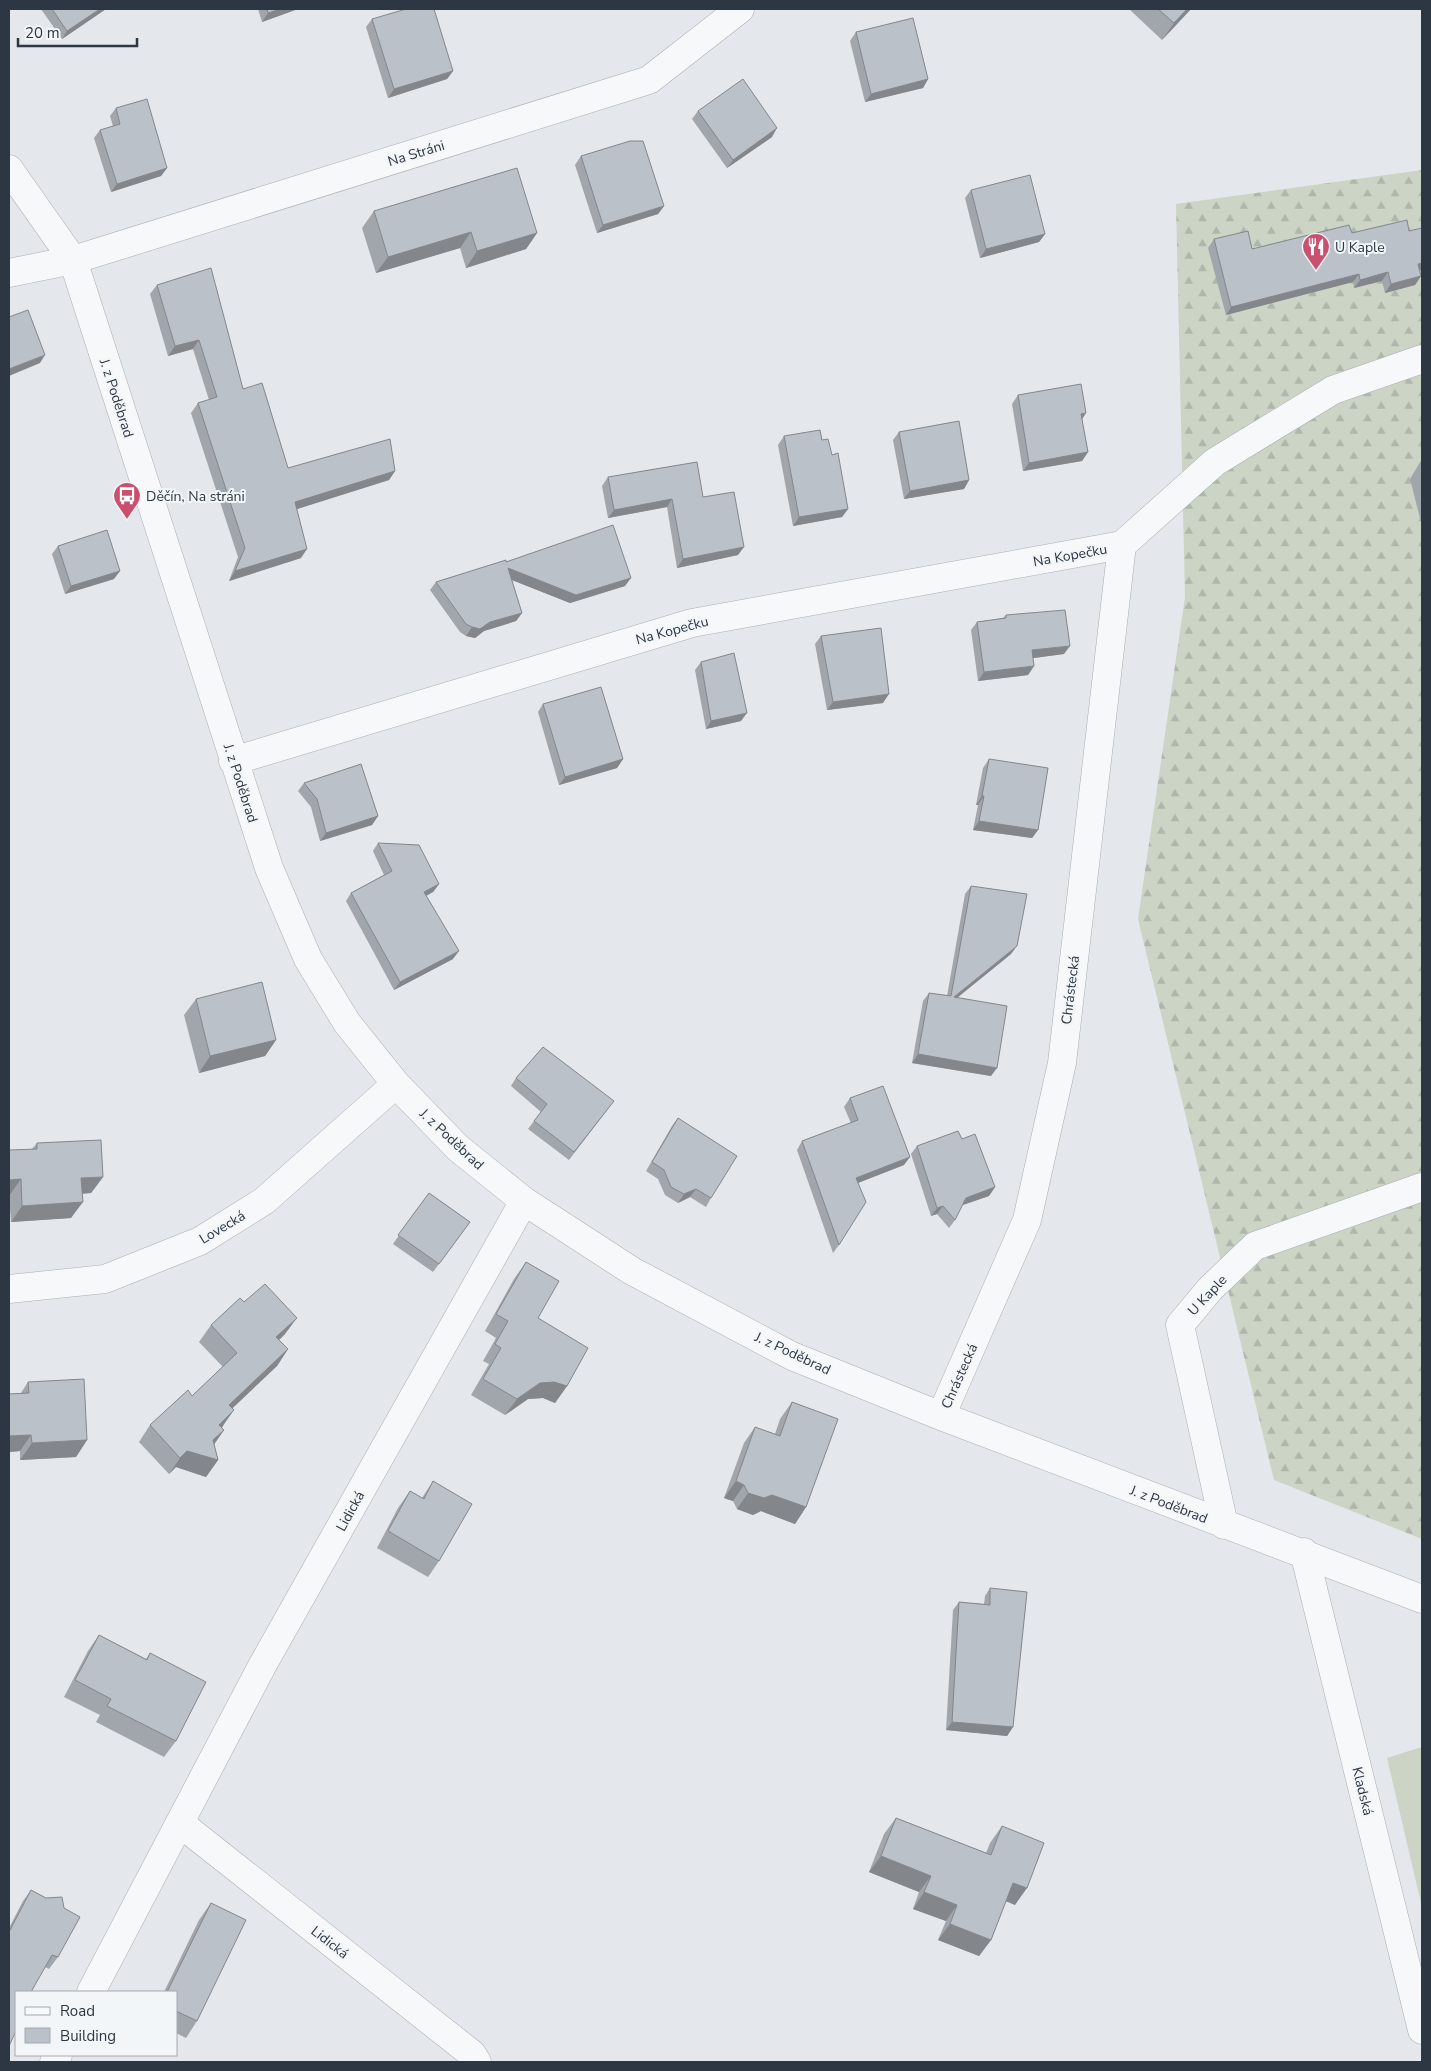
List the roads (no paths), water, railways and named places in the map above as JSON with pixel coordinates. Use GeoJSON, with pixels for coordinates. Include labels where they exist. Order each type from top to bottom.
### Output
{"type":"FeatureCollection","features":[{"type":"Feature","properties":{"kind":"street","name":"Na Stráni"},"geometry":{"type":"LineString","coordinates":[[9,273],[73,260],[648,80],[740,9]]}},
{"type":"Feature","properties":{"kind":"street","name":"J. z Poděbrad"},"geometry":{"type":"LineString","coordinates":[[9,169],[73,260],[233,761],[269,868],[308,959],[347,1024],[396,1084],[458,1148],[524,1201],[632,1271],[792,1356],[941,1416],[1224,1525],[1304,1552],[1422,1599]]}},
{"type":"Feature","properties":{"kind":"street"},"geometry":{"type":"LineString","coordinates":[[1122,545],[1224,457],[1333,390],[1422,360]]}},
{"type":"Feature","properties":{"kind":"street","name":"Na Kopečku"},"geometry":{"type":"LineString","coordinates":[[233,761],[692,623],[1122,545]]}},
{"type":"Feature","properties":{"kind":"street","name":"Chrástecká"},"geometry":{"type":"LineString","coordinates":[[941,1416],[1027,1220],[1062,1063],[1122,545]]}},
{"type":"Feature","properties":{"kind":"street","name":"Lovecká"},"geometry":{"type":"LineString","coordinates":[[9,1289],[106,1278],[200,1241],[264,1202],[396,1084]]}},
{"type":"Feature","properties":{"kind":"street","name":"U Kaple"},"geometry":{"type":"LineString","coordinates":[[1224,1525],[1180,1325],[1210,1289],[1255,1246],[1422,1187]]}},
{"type":"Feature","properties":{"kind":"street","name":"Lidická"},"geometry":{"type":"LineString","coordinates":[[92,1991],[267,1658],[524,1201]]}},
{"type":"Feature","properties":{"kind":"street","name":"Kladská"},"geometry":{"type":"LineString","coordinates":[[1304,1552],[1422,2030]]}},
{"type":"Feature","properties":{"kind":"street","name":"Lidická"},"geometry":{"type":"LineString","coordinates":[[181,1824],[472,2054],[477,2062]]}},
{"type":"Feature","properties":{"kind":"place","name":"U Kaple"},"geometry":{"type":"Point","coordinates":[1316,271]}},
{"type":"Feature","properties":{"kind":"place","name":"Děčín, Na stráni"},"geometry":{"type":"Point","coordinates":[127,520]}}]}
